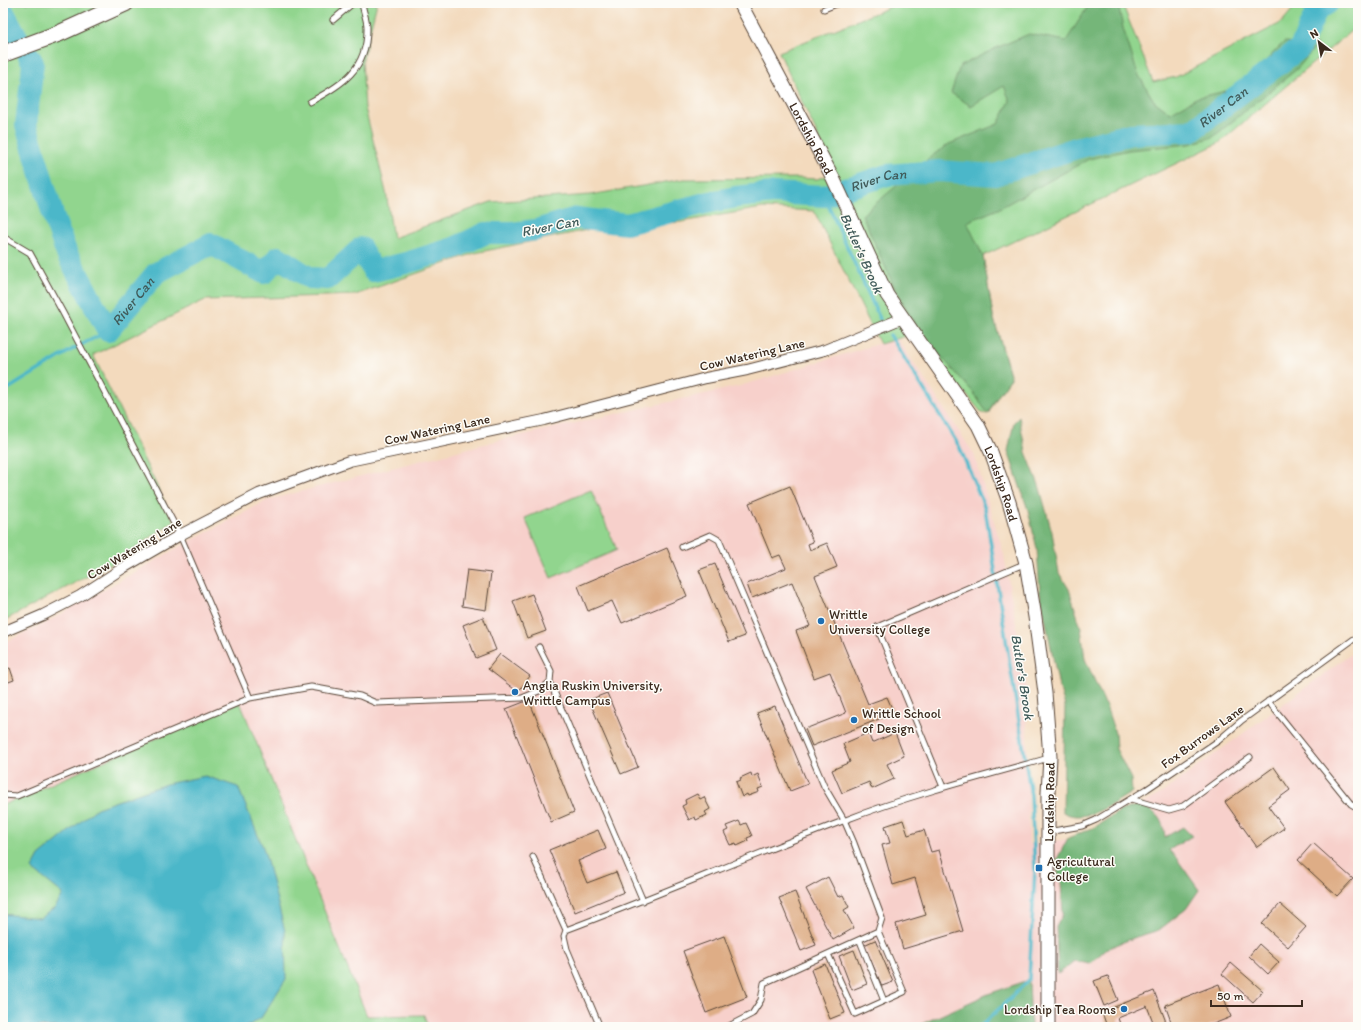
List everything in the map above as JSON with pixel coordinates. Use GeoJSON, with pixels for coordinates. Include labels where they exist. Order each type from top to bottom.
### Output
{"type":"FeatureCollection","features":[{"type":"Feature","properties":{"kind":"main road"},"geometry":{"type":"LineString","coordinates":[[3,54],[60,33],[126,3]]}},
{"type":"Feature","properties":{"kind":"street","name":"Lordship Road"},"geometry":{"type":"LineString","coordinates":[[740,3],[833,178],[887,295],[950,382],[978,424],[991,452],[1009,502],[1026,563],[1045,693],[1050,757],[1048,793],[1048,1027]]}},
{"type":"Feature","properties":{"kind":"street","name":"Cow Watering Lane"},"geometry":{"type":"LineString","coordinates":[[3,632],[80,596],[123,568],[180,535],[259,494],[349,461],[544,420],[699,379],[747,370],[825,350],[903,318]]}},
{"type":"Feature","properties":{"kind":"lane"},"geometry":{"type":"LineString","coordinates":[[333,20],[353,3]]}},
{"type":"Feature","properties":{"kind":"lane"},"geometry":{"type":"LineString","coordinates":[[310,102],[332,90],[345,80],[355,69],[364,50],[367,27],[362,3]]}},
{"type":"Feature","properties":{"kind":"lane"},"geometry":{"type":"LineString","coordinates":[[824,9],[839,3]]}},
{"type":"Feature","properties":{"kind":"lane"},"geometry":{"type":"LineString","coordinates":[[3,237],[30,253],[76,338],[180,535],[250,698]]}},
{"type":"Feature","properties":{"kind":"lane"},"geometry":{"type":"LineString","coordinates":[[682,547],[710,535],[719,540],[824,786],[844,820],[854,843],[882,918],[878,931],[904,992],[855,1014],[828,954]]}},
{"type":"Feature","properties":{"kind":"lane"},"geometry":{"type":"LineString","coordinates":[[943,788],[877,627],[1026,563]]}},
{"type":"Feature","properties":{"kind":"lane","name":"Fox Burrows Lane"},"geometry":{"type":"LineString","coordinates":[[1048,830],[1053,831],[1082,826],[1096,820],[1131,799],[1218,741],[1241,721],[1358,636]]}},
{"type":"Feature","properties":{"kind":"lane"},"geometry":{"type":"LineString","coordinates":[[539,647],[551,672],[550,682],[643,901]]}},
{"type":"Feature","properties":{"kind":"lane"},"geometry":{"type":"LineString","coordinates":[[3,795],[17,796],[250,698],[311,687],[360,696],[376,703],[522,698],[539,691],[550,682]]}},
{"type":"Feature","properties":{"kind":"lane"},"geometry":{"type":"LineString","coordinates":[[1268,701],[1351,804],[1358,808]]}},
{"type":"Feature","properties":{"kind":"lane"},"geometry":{"type":"LineString","coordinates":[[1131,799],[1169,810],[1183,806],[1250,756]]}},
{"type":"Feature","properties":{"kind":"lane"},"geometry":{"type":"LineString","coordinates":[[566,930],[643,901],[844,820],[943,788],[1050,757]]}},
{"type":"Feature","properties":{"kind":"lane"},"geometry":{"type":"LineString","coordinates":[[533,857],[566,930],[564,936],[567,949],[600,1027]]}},
{"type":"Feature","properties":{"kind":"lane"},"geometry":{"type":"LineString","coordinates":[[727,1027],[752,1014],[761,1000],[764,983],[860,941],[878,931]]}},
{"type":"Feature","properties":{"kind":"lane"},"geometry":{"type":"LineString","coordinates":[[860,941],[884,1001]]}},
{"type":"Feature","properties":{"kind":"shaded area","name":"Anglia Ruskin University, Writtle Campus"},"geometry":{"type":"Polygon","coordinates":[[[897,338],[974,454],[1004,555],[1026,682],[1029,844],[1083,837],[1162,793],[1358,649],[1358,1027],[428,1027],[424,1015],[367,1016],[240,702],[3,805],[3,643],[42,625],[179,547],[268,500],[500,440],[740,386],[897,338]]]}},
{"type":"Feature","properties":{"kind":"green space"},"geometry":{"type":"Polygon","coordinates":[[[3,3],[164,3],[168,7],[175,3],[377,3],[362,62],[365,108],[386,192],[393,238],[491,202],[590,195],[683,179],[817,179],[835,173],[779,52],[900,3],[967,3],[969,6],[975,3],[1122,3],[1153,82],[1176,77],[1281,23],[1298,3],[1358,3],[1358,25],[1219,143],[983,256],[993,316],[1011,378],[998,396],[988,414],[982,413],[943,367],[919,332],[880,344],[814,211],[762,208],[681,222],[592,229],[475,253],[355,295],[205,300],[93,355],[174,521],[120,559],[3,621],[3,3]]]}},
{"type":"Feature","properties":{"kind":"green space"},"geometry":{"type":"Polygon","coordinates":[[[1090,3],[1118,3],[1123,28],[1138,74],[1154,101],[1170,113],[1196,98],[1230,90],[1257,70],[1284,42],[1317,45],[1297,69],[1213,137],[1190,144],[1129,150],[1089,159],[998,209],[967,222],[983,256],[993,316],[1011,378],[995,400],[988,414],[973,392],[919,332],[893,284],[862,215],[933,155],[949,144],[998,124],[1010,101],[1004,86],[971,106],[951,93],[960,66],[1029,34],[1066,41],[1090,3]]]}},
{"type":"Feature","properties":{"kind":"green space"},"geometry":{"type":"Polygon","coordinates":[[[1019,417],[1026,452],[1039,485],[1052,532],[1059,573],[1069,589],[1081,628],[1085,659],[1106,706],[1115,733],[1116,749],[1131,779],[1132,792],[1108,807],[1080,816],[1063,812],[1065,706],[1058,682],[1040,593],[1037,549],[1028,510],[1008,451],[1014,422],[1019,417]]]}},
{"type":"Feature","properties":{"kind":"green space"},"geometry":{"type":"Polygon","coordinates":[[[591,490],[617,550],[551,578],[525,518],[591,490]]]}},
{"type":"Feature","properties":{"kind":"green space"},"geometry":{"type":"Polygon","coordinates":[[[240,702],[367,1016],[424,1015],[428,1027],[3,1027],[3,805],[240,702]]]}},
{"type":"Feature","properties":{"kind":"green space"},"geometry":{"type":"Polygon","coordinates":[[[1141,804],[1155,813],[1158,817],[1163,825],[1165,837],[1183,827],[1192,836],[1169,850],[1199,890],[1186,909],[1159,930],[1106,949],[1090,964],[1074,961],[1058,974],[1056,927],[1063,914],[1061,883],[1055,863],[1068,838],[1095,827],[1120,811],[1141,804]]]}},
{"type":"Feature","properties":{"kind":"green space"},"geometry":{"type":"Polygon","coordinates":[[[1029,980],[1031,1027],[915,1027],[988,994],[1029,980]]]}},
{"type":"Feature","properties":{"kind":"water"},"geometry":{"type":"Polygon","coordinates":[[[205,776],[238,787],[264,850],[285,931],[286,979],[261,1018],[246,1027],[3,1027],[3,914],[40,918],[55,908],[63,894],[32,869],[39,856],[97,808],[166,784],[205,776]]]}},
{"type":"Feature","properties":{"kind":"building","name":"Writtle University College"},"geometry":{"type":"Polygon","coordinates":[[[790,486],[813,542],[808,544],[810,550],[827,543],[837,567],[815,576],[868,704],[887,697],[894,713],[812,746],[805,729],[846,713],[830,672],[814,678],[796,631],[810,626],[792,582],[752,598],[747,584],[786,568],[780,555],[772,558],[749,503],[790,486]]]}},
{"type":"Feature","properties":{"kind":"building"},"geometry":{"type":"Polygon","coordinates":[[[667,548],[687,596],[622,623],[612,601],[588,611],[578,586],[667,548]]]}},
{"type":"Feature","properties":{"kind":"building"},"geometry":{"type":"Polygon","coordinates":[[[715,564],[745,636],[729,642],[699,570],[715,564]]]}},
{"type":"Feature","properties":{"kind":"building"},"geometry":{"type":"Polygon","coordinates":[[[467,570],[491,573],[486,610],[462,606],[467,570]]]}},
{"type":"Feature","properties":{"kind":"building"},"geometry":{"type":"Polygon","coordinates":[[[532,594],[546,631],[527,638],[513,601],[532,594]]]}},
{"type":"Feature","properties":{"kind":"building"},"geometry":{"type":"Polygon","coordinates":[[[483,617],[496,650],[476,658],[463,625],[483,617]]]}},
{"type":"Feature","properties":{"kind":"building"},"geometry":{"type":"Polygon","coordinates":[[[500,654],[530,676],[518,692],[488,669],[500,654]]]}},
{"type":"Feature","properties":{"kind":"building"},"geometry":{"type":"Polygon","coordinates":[[[10,668],[14,680],[3,684],[3,670],[10,668]]]}},
{"type":"Feature","properties":{"kind":"building"},"geometry":{"type":"Polygon","coordinates":[[[607,693],[638,767],[621,774],[589,700],[607,693]]]}},
{"type":"Feature","properties":{"kind":"building"},"geometry":{"type":"Polygon","coordinates":[[[529,700],[574,812],[551,822],[506,709],[529,700]]]}},
{"type":"Feature","properties":{"kind":"building"},"geometry":{"type":"Polygon","coordinates":[[[775,706],[808,784],[790,791],[757,713],[775,706]]]}},
{"type":"Feature","properties":{"kind":"building"},"geometry":{"type":"Polygon","coordinates":[[[868,733],[872,743],[895,733],[904,756],[887,764],[894,779],[872,789],[869,782],[842,793],[832,770],[850,762],[843,744],[868,733]]]}},
{"type":"Feature","properties":{"kind":"building"},"geometry":{"type":"Polygon","coordinates":[[[1274,767],[1290,790],[1268,806],[1284,828],[1257,847],[1225,802],[1274,767]]]}},
{"type":"Feature","properties":{"kind":"building"},"geometry":{"type":"Polygon","coordinates":[[[751,773],[752,777],[758,774],[763,787],[758,789],[759,792],[748,796],[747,794],[742,797],[736,782],[741,780],[740,778],[751,773]]]}},
{"type":"Feature","properties":{"kind":"building"},"geometry":{"type":"Polygon","coordinates":[[[697,794],[700,799],[704,797],[710,809],[705,812],[707,815],[696,820],[695,817],[689,820],[682,806],[686,804],[685,800],[697,794]]]}},
{"type":"Feature","properties":{"kind":"building"},"geometry":{"type":"Polygon","coordinates":[[[903,820],[908,835],[924,830],[931,852],[939,850],[963,931],[903,949],[896,924],[926,915],[915,878],[893,885],[882,845],[890,843],[885,826],[903,820]]]}},
{"type":"Feature","properties":{"kind":"building"},"geometry":{"type":"Polygon","coordinates":[[[739,821],[741,825],[746,823],[752,836],[747,838],[748,841],[737,846],[736,843],[730,845],[724,832],[728,830],[726,826],[739,821]]]}},
{"type":"Feature","properties":{"kind":"building"},"geometry":{"type":"Polygon","coordinates":[[[598,830],[606,849],[578,861],[587,883],[616,872],[624,892],[575,912],[549,850],[598,830]]]}},
{"type":"Feature","properties":{"kind":"building"},"geometry":{"type":"Polygon","coordinates":[[[1313,843],[1353,879],[1337,896],[1298,860],[1313,843]]]}},
{"type":"Feature","properties":{"kind":"building"},"geometry":{"type":"Polygon","coordinates":[[[828,877],[838,897],[843,895],[849,907],[844,910],[854,928],[833,940],[806,889],[828,877]]]}},
{"type":"Feature","properties":{"kind":"building"},"geometry":{"type":"Polygon","coordinates":[[[795,892],[816,945],[801,951],[779,898],[795,892]]]}},
{"type":"Feature","properties":{"kind":"building"},"geometry":{"type":"Polygon","coordinates":[[[1280,904],[1306,927],[1288,947],[1262,924],[1280,904]]]}},
{"type":"Feature","properties":{"kind":"building"},"geometry":{"type":"Polygon","coordinates":[[[724,936],[747,997],[706,1013],[683,951],[724,936]]]}},
{"type":"Feature","properties":{"kind":"building"},"geometry":{"type":"Polygon","coordinates":[[[875,940],[893,982],[882,986],[864,945],[875,940]]]}},
{"type":"Feature","properties":{"kind":"building"},"geometry":{"type":"Polygon","coordinates":[[[1259,944],[1279,962],[1268,974],[1249,956],[1259,944]]]}},
{"type":"Feature","properties":{"kind":"building"},"geometry":{"type":"Polygon","coordinates":[[[854,950],[867,984],[852,990],[839,956],[854,950]]]}},
{"type":"Feature","properties":{"kind":"building"},"geometry":{"type":"Polygon","coordinates":[[[1231,963],[1263,991],[1253,1002],[1222,974],[1231,963]]]}},
{"type":"Feature","properties":{"kind":"building"},"geometry":{"type":"Polygon","coordinates":[[[825,964],[845,1013],[830,1019],[811,970],[825,964]]]}},
{"type":"Feature","properties":{"kind":"building"},"geometry":{"type":"Polygon","coordinates":[[[1108,976],[1118,1000],[1104,1006],[1094,981],[1108,976]]]}},
{"type":"Feature","properties":{"kind":"building"},"geometry":{"type":"Polygon","coordinates":[[[1219,984],[1231,1017],[1206,1027],[1173,1027],[1165,1005],[1219,984]]]}},
{"type":"Feature","properties":{"kind":"building","name":"Lordship Tea Rooms"},"geometry":{"type":"Polygon","coordinates":[[[1154,991],[1168,1027],[1155,1027],[1147,1006],[1118,1018],[1121,1027],[1107,1027],[1102,1012],[1154,991]]]}},
{"type":"Feature","properties":{"kind":"waterway","name":"River Can"},"geometry":{"type":"LineString","coordinates":[[29,56],[33,63],[26,125],[55,221],[67,254],[108,331],[156,273],[211,244],[264,273],[278,257],[310,278],[328,279],[361,248],[373,271],[406,263],[454,248],[486,233],[512,233],[536,230],[576,218],[627,224],[705,203],[736,197],[773,193],[824,196],[887,175],[939,171],[995,175],[1076,148],[1131,134],[1191,131],[1300,48],[1317,10],[1328,3]]}},
{"type":"Feature","properties":{"kind":"waterway","name":"River Can"},"geometry":{"type":"LineString","coordinates":[[3,11],[17,37]]}},
{"type":"Feature","properties":{"kind":"waterway","name":"Butler's Brook"},"geometry":{"type":"LineString","coordinates":[[824,196],[880,319]]}},
{"type":"Feature","properties":{"kind":"waterway"},"geometry":{"type":"LineString","coordinates":[[3,392],[73,349],[108,331]]}},
{"type":"Feature","properties":{"kind":"waterway","name":"Butler's Brook"},"geometry":{"type":"LineString","coordinates":[[890,335],[959,446],[985,508],[1031,796],[1035,869],[1029,980],[980,1027]]}},
{"type":"Feature","properties":{"kind":"place","name":"Writtle University College"},"geometry":{"type":"Point","coordinates":[821,621]}},
{"type":"Feature","properties":{"kind":"place","name":"Anglia Ruskin University, Writtle Campus"},"geometry":{"type":"Point","coordinates":[515,692]}},
{"type":"Feature","properties":{"kind":"place","name":"Writtle School of Design"},"geometry":{"type":"Point","coordinates":[854,720]}},
{"type":"Feature","properties":{"kind":"place","name":"Agricultural College"},"geometry":{"type":"Point","coordinates":[1039,868]}},
{"type":"Feature","properties":{"kind":"place","name":"Lordship Tea Rooms"},"geometry":{"type":"Point","coordinates":[1124,1009]}}]}
